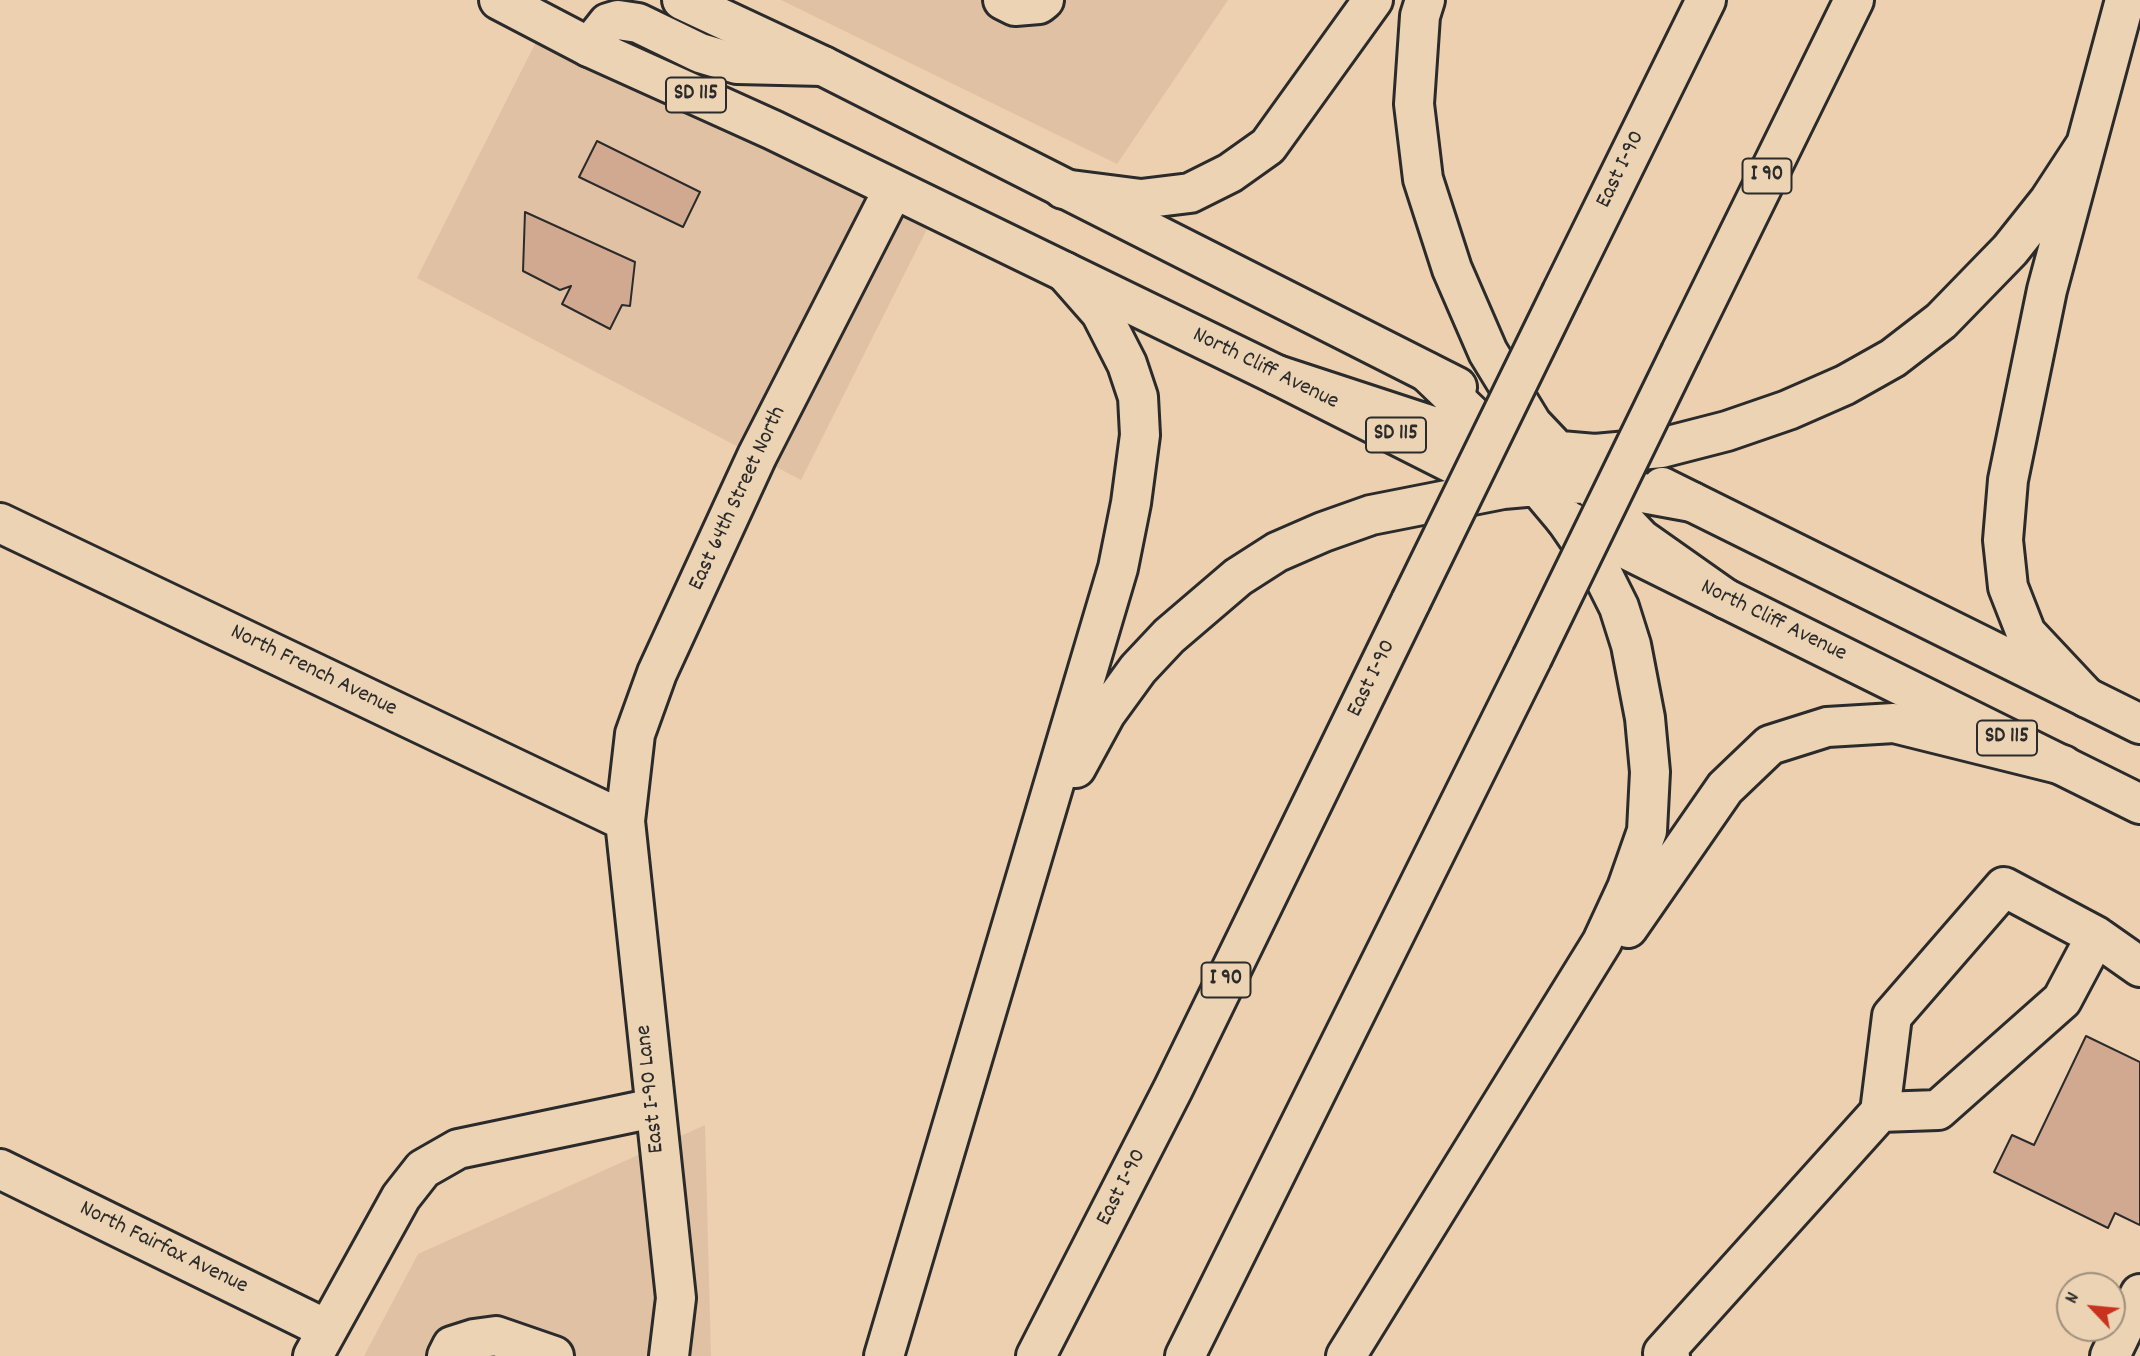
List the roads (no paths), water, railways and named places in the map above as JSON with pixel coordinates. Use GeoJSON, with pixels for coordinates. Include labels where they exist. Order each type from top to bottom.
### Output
{"type":"FeatureCollection","features":[{"type":"Feature","properties":{"kind":"main road","name":"North Cliff Avenue"},"geometry":{"type":"LineString","coordinates":[[499,0],[589,47],[773,130],[1277,374],[1520,487]]}},
{"type":"Feature","properties":{"kind":"main road"},"geometry":{"type":"LineString","coordinates":[[682,0],[823,66],[1427,372],[1530,440],[1591,468],[1692,502],[2140,724]]}},
{"type":"Feature","properties":{"kind":"main road"},"geometry":{"type":"LineString","coordinates":[[1003,0],[1015,6],[1039,4],[1044,0]]}},
{"type":"Feature","properties":{"kind":"main road"},"geometry":{"type":"LineString","coordinates":[[1063,189],[1141,199],[1190,193],[1230,173],[1268,146],[1373,0]]}},
{"type":"Feature","properties":{"kind":"main road"},"geometry":{"type":"LineString","coordinates":[[1425,0],[1420,16],[1414,104],[1423,178],[1452,269],[1530,440],[1520,487]]}},
{"type":"Feature","properties":{"kind":"main road","name":"East I-90"},"geometry":{"type":"LineString","coordinates":[[1036,1356],[1173,1089],[1706,0]]}},
{"type":"Feature","properties":{"kind":"main road","name":"I 90"},"geometry":{"type":"LineString","coordinates":[[1185,1356],[1532,658],[1854,0]]}},
{"type":"Feature","properties":{"kind":"main road"},"geometry":{"type":"LineString","coordinates":[[2087,698],[2026,633],[2008,587],[2003,540],[2008,480],[2048,290],[2125,0]]}},
{"type":"Feature","properties":{"kind":"main road"},"geometry":{"type":"LineString","coordinates":[[589,47],[608,23],[618,20],[638,23],[700,53],[737,64],[823,66]]}},
{"type":"Feature","properties":{"kind":"main road"},"geometry":{"type":"LineString","coordinates":[[1017,906],[1080,759],[1106,713],[1138,669],[1205,603],[1277,552],[1371,515],[1520,487],[1727,431],[1788,411],[1845,386],[1893,358],[1941,321],[2010,250],[2049,201],[2085,146]]}},
{"type":"Feature","properties":{"kind":"main road","name":"East 64th Street North"},"geometry":{"type":"LineString","coordinates":[[625,821],[635,734],[657,673],[757,456],[893,190]]}},
{"type":"Feature","properties":{"kind":"main road"},"geometry":{"type":"LineString","coordinates":[[884,1356],[1118,568],[1140,435],[1138,397],[1127,364],[1101,313],[1065,272]]}},
{"type":"Feature","properties":{"kind":"main road"},"geometry":{"type":"LineString","coordinates":[[1277,374],[1420,423],[1530,440]]}},
{"type":"Feature","properties":{"kind":"main road"},"geometry":{"type":"LineString","coordinates":[[1591,468],[1642,539],[1726,599]]}},
{"type":"Feature","properties":{"kind":"main road"},"geometry":{"type":"LineString","coordinates":[[1346,1356],[1602,942],[1627,888],[1647,831],[1650,772],[1645,718],[1631,645],[1619,607],[1601,571],[1566,520],[1520,487]]}},
{"type":"Feature","properties":{"kind":"main road","name":"North Cliff Avenue"},"geometry":{"type":"LineString","coordinates":[[1566,520],[2140,804]]}},
{"type":"Feature","properties":{"kind":"main road","name":"North French Avenue"},"geometry":{"type":"LineString","coordinates":[[0,523],[625,821]]}},
{"type":"Feature","properties":{"kind":"main road"},"geometry":{"type":"LineString","coordinates":[[1476,1144],[1725,788],[1770,745],[1827,727],[1894,723],[2063,765]]}},
{"type":"Feature","properties":{"kind":"main road","name":"East I-90 Lane"},"geometry":{"type":"LineString","coordinates":[[625,821],[676,1298],[669,1356]]}},
{"type":"Feature","properties":{"kind":"main road"},"geometry":{"type":"LineString","coordinates":[[1665,1355],[1880,1112],[1892,1016],[2004,887],[2096,936],[2140,967]]}},
{"type":"Feature","properties":{"kind":"main road"},"geometry":{"type":"LineString","coordinates":[[1880,1112],[1938,1110],[2062,1000],[2096,936]]}},
{"type":"Feature","properties":{"kind":"main road"},"geometry":{"type":"LineString","coordinates":[[320,1343],[401,1196],[423,1169],[458,1149],[654,1108]]}},
{"type":"Feature","properties":{"kind":"main road","name":"North Fairfax Avenue"},"geometry":{"type":"LineString","coordinates":[[0,1169],[320,1343]]}},
{"type":"Feature","properties":{"kind":"main road"},"geometry":{"type":"LineString","coordinates":[[447,1356],[453,1346],[496,1336],[554,1356]]}}]}
